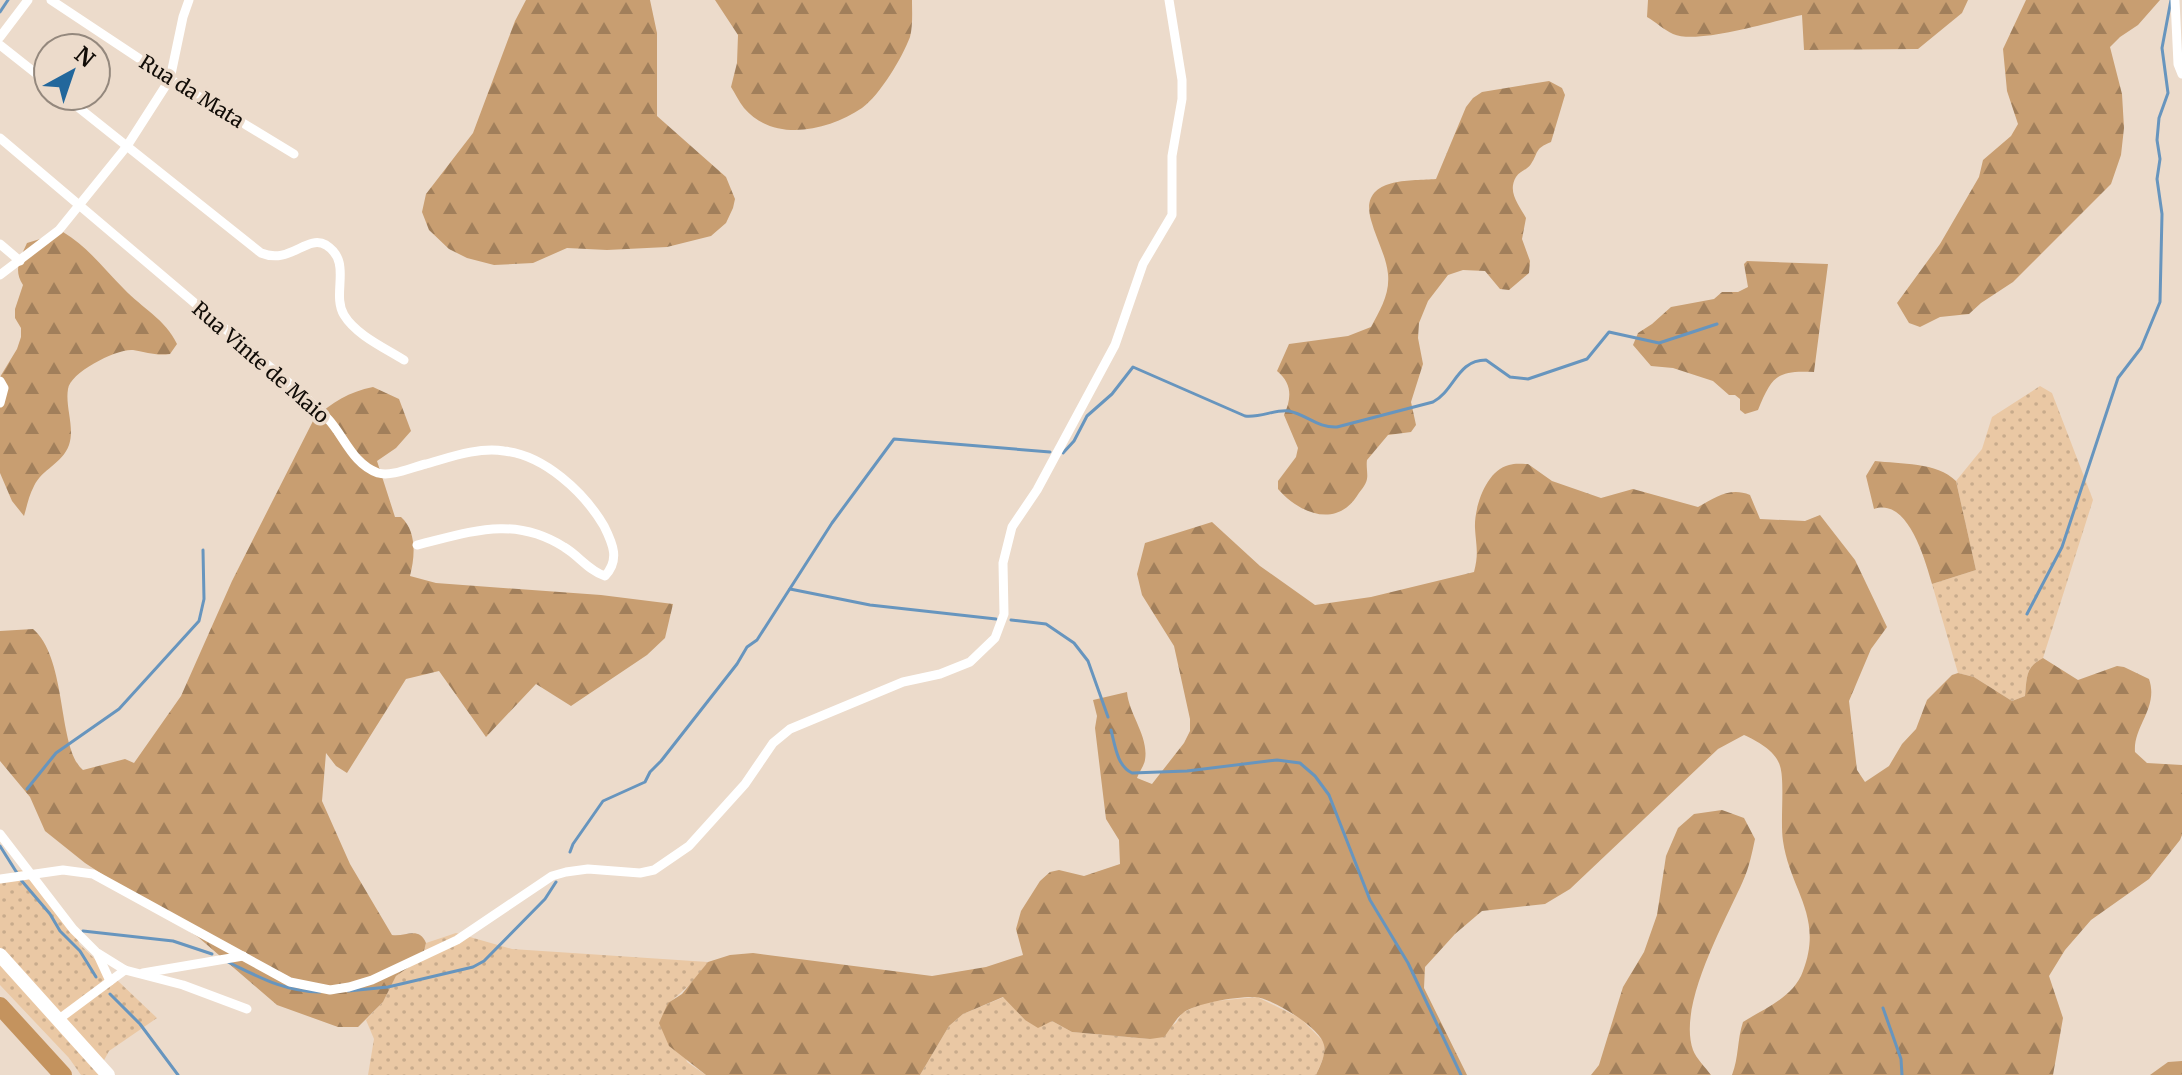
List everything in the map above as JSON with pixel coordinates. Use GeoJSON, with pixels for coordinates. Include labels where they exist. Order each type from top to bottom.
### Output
{"type":"FeatureCollection","features":[{"type":"Feature","properties":{"kind":"highway"},"geometry":{"type":"LineString","coordinates":[[0,1006],[63,1075]]}},
{"type":"Feature","properties":{"kind":"street"},"geometry":{"type":"LineString","coordinates":[[0,37],[28,0]]}},
{"type":"Feature","properties":{"kind":"street","name":"Rua da Mata"},"geometry":{"type":"LineString","coordinates":[[51,0],[170,79],[294,154]]}},
{"type":"Feature","properties":{"kind":"street"},"geometry":{"type":"LineString","coordinates":[[0,275],[51,236],[81,205],[127,146],[170,79],[189,0]]}},
{"type":"Feature","properties":{"kind":"street"},"geometry":{"type":"LineString","coordinates":[[0,879],[63,870],[93,874],[290,982],[321,989],[349,987],[372,980],[457,940],[552,876],[576,870],[640,873],[654,870],[689,846],[745,784],[773,743],[790,729],[903,682],[970,662],[995,638],[1002,625],[1005,601],[1003,563],[1012,527],[1037,490],[1110,355],[1148,253],[1172,215],[1172,156],[1182,80],[1169,0]]}},
{"type":"Feature","properties":{"kind":"street"},"geometry":{"type":"LineString","coordinates":[[2175,0],[2178,64],[2182,74]]}},
{"type":"Feature","properties":{"kind":"street"},"geometry":{"type":"LineString","coordinates":[[0,45],[32,70]]}},
{"type":"Feature","properties":{"kind":"street"},"geometry":{"type":"LineString","coordinates":[[84,112],[261,253],[278,257],[311,243],[328,246],[335,254],[342,273],[342,312],[361,332],[404,360]]}},
{"type":"Feature","properties":{"kind":"street","name":"Rua Vinte de Maio"},"geometry":{"type":"LineString","coordinates":[[0,138],[311,402],[330,421],[363,465],[384,474],[470,452],[504,451],[523,455],[546,467],[589,504],[610,538],[615,553],[612,568],[605,576],[562,545],[518,528],[489,528],[417,545]]}},
{"type":"Feature","properties":{"kind":"street"},"geometry":{"type":"LineString","coordinates":[[0,244],[20,261]]}},
{"type":"Feature","properties":{"kind":"street"},"geometry":{"type":"LineString","coordinates":[[0,381],[4,388],[0,403]]}},
{"type":"Feature","properties":{"kind":"street"},"geometry":{"type":"LineString","coordinates":[[0,834],[22,876],[96,952],[125,970],[183,985],[247,1009]]}},
{"type":"Feature","properties":{"kind":"street"},"geometry":{"type":"LineString","coordinates":[[96,952],[110,981]]}},
{"type":"Feature","properties":{"kind":"street"},"geometry":{"type":"LineString","coordinates":[[0,955],[108,1075]]}},
{"type":"Feature","properties":{"kind":"street"},"geometry":{"type":"LineString","coordinates":[[140,974],[243,956]]}},
{"type":"Feature","properties":{"kind":"street"},"geometry":{"type":"LineString","coordinates":[[59,1019],[125,970]]}},
{"type":"Feature","properties":{"kind":"shaded area"},"geometry":{"type":"Polygon","coordinates":[[[2040,386],[2052,393],[2093,500],[2043,658],[2030,669],[2025,696],[2012,701],[1974,677],[1958,673],[1932,584],[1976,570],[1956,481],[1982,449],[1992,417],[2040,386]]]}},
{"type":"Feature","properties":{"kind":"shaded area"},"geometry":{"type":"Polygon","coordinates":[[[17,870],[28,871],[77,931],[79,944],[157,1018],[109,1051],[102,1064],[109,1075],[81,1075],[69,1058],[0,985],[0,882],[17,870]]]}},
{"type":"Feature","properties":{"kind":"shaded area"},"geometry":{"type":"Polygon","coordinates":[[[456,933],[512,949],[708,962],[696,979],[668,1004],[687,1062],[706,1075],[368,1075],[374,1039],[366,1020],[383,1002],[396,976],[422,958],[426,943],[456,933]]]}},
{"type":"Feature","properties":{"kind":"shaded area"},"geometry":{"type":"Polygon","coordinates":[[[1004,997],[1025,1020],[1052,1021],[1072,1032],[1150,1039],[1176,1023],[1182,1013],[1205,1002],[1257,997],[1300,1018],[1324,1042],[1324,1056],[1316,1075],[920,1075],[949,1026],[963,1014],[1004,997]]]}},
{"type":"Feature","properties":{"kind":"green space"},"geometry":{"type":"Polygon","coordinates":[[[526,0],[650,0],[657,33],[657,116],[726,177],[735,199],[726,223],[711,236],[667,247],[567,248],[533,263],[494,265],[467,258],[449,249],[429,230],[422,212],[426,194],[473,133],[515,21],[526,0]]]}},
{"type":"Feature","properties":{"kind":"green space"},"geometry":{"type":"Polygon","coordinates":[[[715,0],[912,0],[911,33],[890,76],[862,108],[833,123],[802,130],[786,129],[756,119],[744,108],[731,87],[737,63],[738,35],[715,0]]]}},
{"type":"Feature","properties":{"kind":"green space"},"geometry":{"type":"Polygon","coordinates":[[[1648,0],[1968,0],[1962,13],[1918,49],[1804,50],[1802,15],[1755,27],[1685,37],[1673,34],[1647,17],[1648,0]]]}},
{"type":"Feature","properties":{"kind":"green space"},"geometry":{"type":"Polygon","coordinates":[[[2026,0],[2160,0],[2138,25],[2110,47],[2122,94],[2124,128],[2121,155],[2111,184],[2013,282],[1969,314],[1940,317],[1920,327],[1909,323],[1897,303],[1940,244],[1979,177],[1983,160],[2011,136],[2018,124],[2007,91],[2003,49],[2026,0]]]}},
{"type":"Feature","properties":{"kind":"green space"},"geometry":{"type":"Polygon","coordinates":[[[1549,81],[1562,88],[1565,95],[1551,142],[1539,149],[1529,166],[1519,173],[1513,188],[1526,218],[1522,239],[1530,261],[1529,273],[1509,290],[1500,289],[1485,271],[1463,270],[1448,275],[1428,301],[1419,323],[1418,338],[1423,364],[1411,402],[1416,425],[1411,432],[1388,435],[1367,460],[1366,481],[1348,506],[1329,514],[1307,511],[1278,489],[1278,481],[1296,457],[1298,448],[1284,415],[1289,397],[1288,386],[1277,371],[1289,344],[1348,336],[1371,327],[1384,302],[1388,281],[1385,260],[1371,220],[1369,206],[1372,196],[1389,184],[1436,179],[1466,107],[1482,92],[1549,81]]]}},
{"type":"Feature","properties":{"kind":"green space"},"geometry":{"type":"Polygon","coordinates":[[[63,232],[88,251],[160,321],[177,344],[170,354],[126,350],[96,362],[77,375],[68,389],[69,445],[62,457],[38,480],[24,516],[12,501],[0,473],[0,377],[21,337],[15,309],[23,285],[18,269],[22,254],[27,243],[63,232]]]}},
{"type":"Feature","properties":{"kind":"green space"},"geometry":{"type":"Polygon","coordinates":[[[1747,261],[1828,264],[1814,372],[1792,372],[1777,378],[1767,389],[1758,410],[1745,414],[1740,410],[1740,399],[1729,395],[1713,381],[1673,368],[1651,366],[1633,345],[1638,333],[1671,307],[1714,299],[1722,292],[1738,292],[1748,287],[1744,264],[1747,261]]]}},
{"type":"Feature","properties":{"kind":"green space"},"geometry":{"type":"Polygon","coordinates":[[[373,387],[399,399],[411,431],[396,448],[377,461],[395,517],[401,517],[410,529],[414,553],[410,576],[436,583],[601,595],[673,604],[665,638],[647,655],[571,706],[536,684],[486,737],[439,671],[406,679],[347,773],[336,766],[326,753],[322,801],[350,864],[392,935],[416,934],[426,943],[422,958],[396,976],[383,1002],[358,1027],[338,1027],[277,1005],[198,937],[85,863],[45,831],[30,797],[0,761],[0,631],[33,629],[44,643],[57,681],[69,743],[83,770],[125,759],[134,763],[181,696],[232,581],[314,419],[341,398],[373,387]]]}},
{"type":"Feature","properties":{"kind":"green space"},"geometry":{"type":"Polygon","coordinates":[[[1875,461],[1929,467],[1956,481],[1976,570],[1932,584],[1920,547],[1905,521],[1886,508],[1874,509],[1866,476],[1875,461]]]}},
{"type":"Feature","properties":{"kind":"green space"},"geometry":{"type":"Polygon","coordinates":[[[1528,464],[1552,481],[1601,498],[1633,489],[1698,507],[1723,494],[1736,492],[1750,495],[1760,519],[1805,521],[1820,515],[1855,560],[1887,627],[1871,649],[1849,701],[1857,770],[1865,782],[1889,766],[1902,744],[1916,729],[1927,700],[1952,675],[1958,673],[1974,677],[2012,701],[2025,696],[2030,669],[2043,658],[2078,680],[2117,666],[2149,679],[2151,699],[2135,743],[2135,752],[2147,763],[2182,765],[2182,835],[2149,879],[2091,920],[2065,950],[2049,976],[2063,1018],[2053,1075],[1732,1075],[1743,1022],[1793,988],[1803,971],[1810,934],[1804,904],[1783,841],[1780,766],[1770,751],[1744,735],[1718,749],[1570,889],[1545,904],[1482,911],[1455,934],[1425,967],[1424,988],[1467,1075],[1316,1075],[1324,1053],[1321,1038],[1295,1015],[1255,997],[1207,1003],[1189,1009],[1180,1015],[1164,1037],[1150,1039],[1072,1032],[1052,1021],[1038,1028],[1025,1020],[1003,997],[963,1014],[949,1026],[920,1075],[706,1075],[669,1046],[659,1023],[668,1003],[682,994],[708,962],[730,955],[753,953],[932,976],[986,967],[1023,955],[1016,929],[1021,911],[1040,881],[1050,872],[1059,870],[1084,876],[1120,864],[1119,840],[1106,819],[1093,700],[1127,692],[1144,742],[1144,762],[1137,778],[1152,784],[1190,731],[1174,646],[1142,595],[1137,574],[1145,543],[1212,522],[1260,566],[1315,605],[1371,597],[1474,572],[1477,554],[1475,520],[1483,491],[1501,468],[1528,464]]]}},
{"type":"Feature","properties":{"kind":"green space"},"geometry":{"type":"Polygon","coordinates":[[[1722,810],[1744,818],[1755,839],[1745,876],[1705,964],[1692,1010],[1690,1032],[1693,1050],[1711,1075],[1591,1075],[1599,1065],[1623,987],[1644,952],[1657,915],[1666,856],[1678,828],[1694,814],[1722,810]]]}},
{"type":"Feature","properties":{"kind":"green space"},"geometry":{"type":"Polygon","coordinates":[[[2182,1061],[2182,1075],[2150,1075],[2168,1062],[2182,1061]]]}},
{"type":"Feature","properties":{"kind":"waterway"},"geometry":{"type":"LineString","coordinates":[[0,12],[8,0]]}},
{"type":"Feature","properties":{"kind":"waterway"},"geometry":{"type":"LineString","coordinates":[[2027,614],[2062,547],[2118,378],[2141,348],[2160,302],[2162,214],[2157,179],[2160,159],[2157,140],[2159,118],[2168,93],[2162,48],[2171,0]]}},
{"type":"Feature","properties":{"kind":"waterway"},"geometry":{"type":"LineString","coordinates":[[1063,453],[1074,441],[1087,416],[1112,394],[1133,367],[1245,416],[1289,411],[1337,427],[1433,402],[1462,370],[1476,361],[1486,360],[1510,377],[1528,379],[1587,359],[1609,332],[1659,343],[1717,324]]}},
{"type":"Feature","properties":{"kind":"waterway"},"geometry":{"type":"LineString","coordinates":[[570,852],[603,801],[645,782],[747,647],[757,640],[832,523],[894,439],[1050,452]]}},
{"type":"Feature","properties":{"kind":"waterway"},"geometry":{"type":"LineString","coordinates":[[27,789],[56,753],[119,709],[199,621],[204,599],[203,550]]}},
{"type":"Feature","properties":{"kind":"waterway"},"geometry":{"type":"LineString","coordinates":[[790,589],[870,605],[996,619]]}},
{"type":"Feature","properties":{"kind":"waterway"},"geometry":{"type":"LineString","coordinates":[[1011,620],[1046,624],[1074,643],[1088,661],[1108,717]]}},
{"type":"Feature","properties":{"kind":"waterway"},"geometry":{"type":"LineString","coordinates":[[1111,730],[1120,760],[1132,773],[1187,771],[1277,760],[1300,763],[1315,776],[1329,795],[1370,900],[1408,963],[1461,1075]]}},
{"type":"Feature","properties":{"kind":"waterway"},"geometry":{"type":"LineString","coordinates":[[0,846],[17,873]]}},
{"type":"Feature","properties":{"kind":"waterway"},"geometry":{"type":"LineString","coordinates":[[21,880],[60,931],[80,951],[96,977]]}},
{"type":"Feature","properties":{"kind":"waterway"},"geometry":{"type":"LineString","coordinates":[[348,991],[388,987],[473,967],[484,961],[545,899],[556,882]]}},
{"type":"Feature","properties":{"kind":"waterway"},"geometry":{"type":"LineString","coordinates":[[83,931],[173,941],[212,954]]}},
{"type":"Feature","properties":{"kind":"waterway"},"geometry":{"type":"LineString","coordinates":[[228,962],[284,986],[320,992]]}},
{"type":"Feature","properties":{"kind":"waterway"},"geometry":{"type":"LineString","coordinates":[[110,994],[140,1024],[178,1075]]}},
{"type":"Feature","properties":{"kind":"waterway"},"geometry":{"type":"LineString","coordinates":[[1883,1008],[1901,1059],[1902,1075]]}}]}
